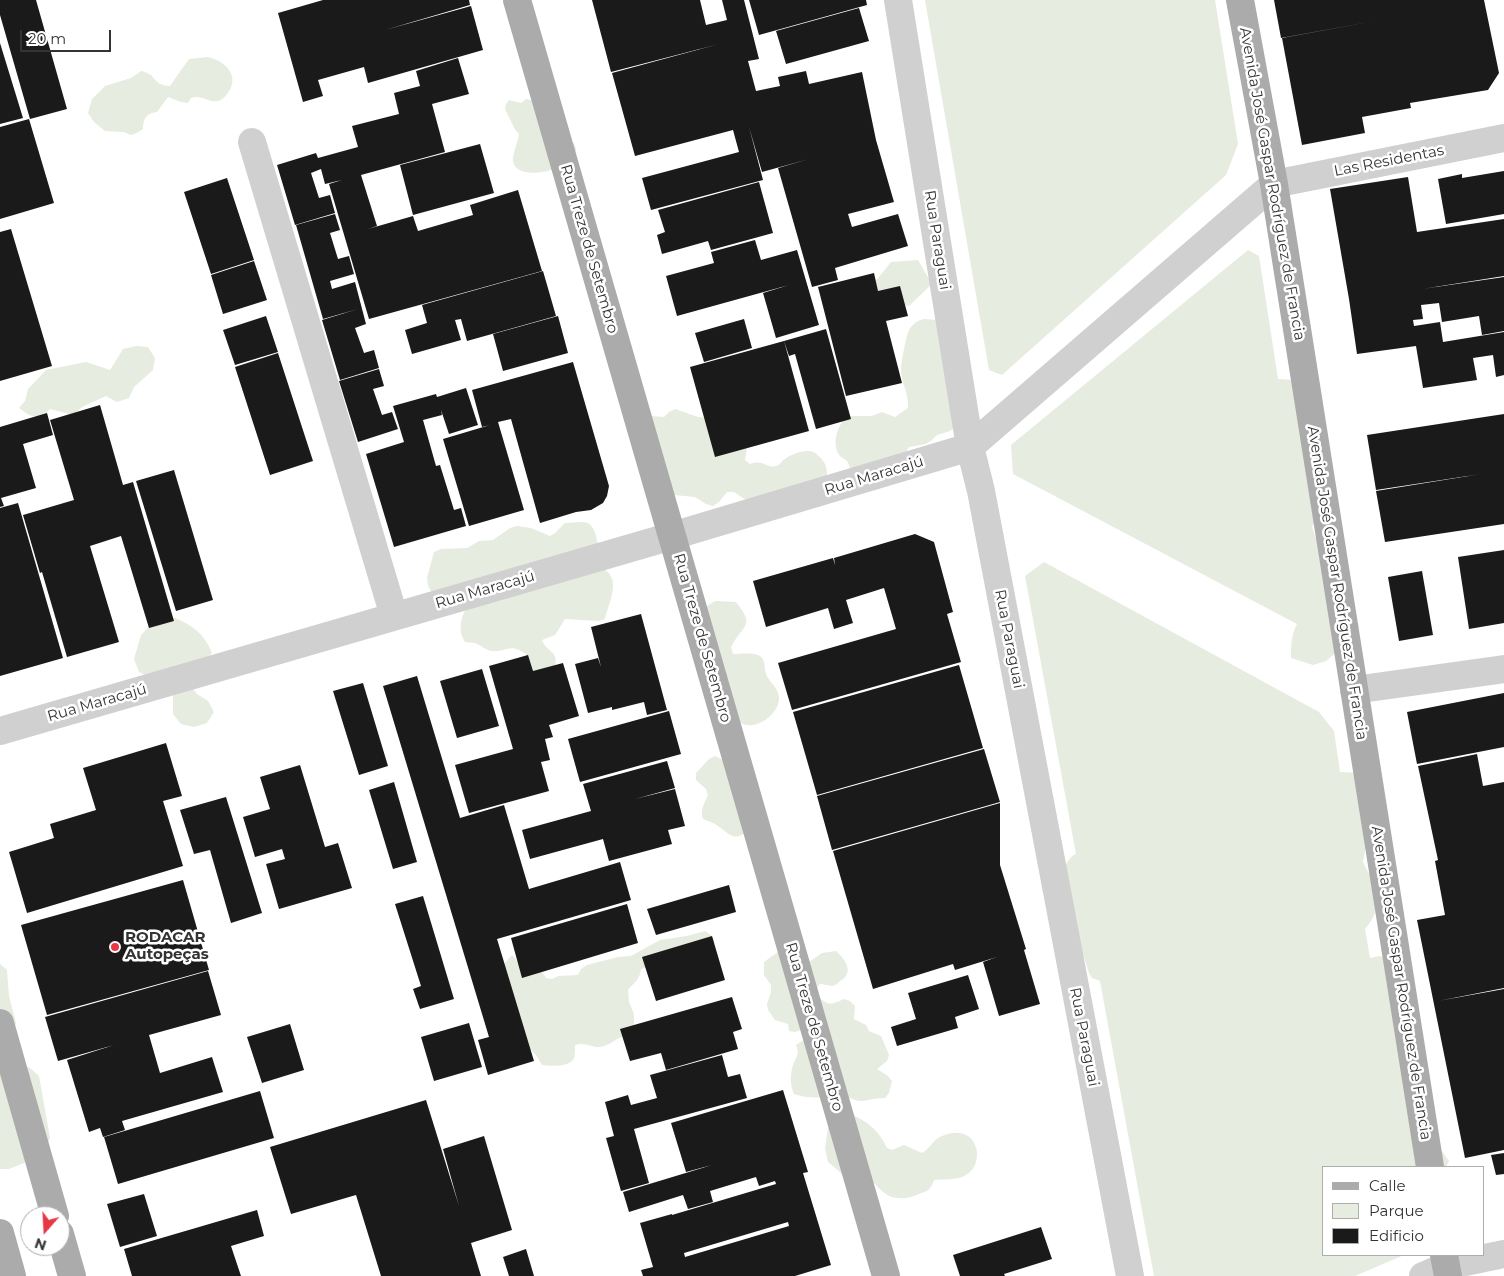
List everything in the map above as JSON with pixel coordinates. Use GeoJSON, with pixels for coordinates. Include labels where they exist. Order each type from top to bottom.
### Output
{"type":"FeatureCollection","features":[{"type":"Feature","properties":{"kind":"main road","name":"Rua Treze de Setembro"},"geometry":{"type":"LineString","coordinates":[[517,0],[886,1276]]}},
{"type":"Feature","properties":{"kind":"main road","name":"Avenida José Gaspar Rodríguez de Francia"},"geometry":{"type":"LineString","coordinates":[[1240,0],[1274,184],[1430,1166]]}},
{"type":"Feature","properties":{"kind":"main road"},"geometry":{"type":"LineString","coordinates":[[0,1023],[52,1206]]}},
{"type":"Feature","properties":{"kind":"main road"},"geometry":{"type":"LineString","coordinates":[[0,1233],[12,1276]]}},
{"type":"Feature","properties":{"kind":"main road"},"geometry":{"type":"LineString","coordinates":[[66,1256],[72,1276]]}},
{"type":"Feature","properties":{"kind":"street","name":"Rua Paraguai"},"geometry":{"type":"LineString","coordinates":[[898,0],[970,447],[981,491],[1130,1276]]}},
{"type":"Feature","properties":{"kind":"street","name":"Las Residentas"},"geometry":{"type":"LineString","coordinates":[[1274,184],[1504,138]]}},
{"type":"Feature","properties":{"kind":"street"},"geometry":{"type":"LineString","coordinates":[[252,142],[394,616]]}},
{"type":"Feature","properties":{"kind":"street"},"geometry":{"type":"LineString","coordinates":[[970,447],[1274,184]]}},
{"type":"Feature","properties":{"kind":"street","name":"Rua Maracajú"},"geometry":{"type":"LineString","coordinates":[[0,731],[672,536],[970,447]]}},
{"type":"Feature","properties":{"kind":"street"},"geometry":{"type":"LineString","coordinates":[[1354,690],[1504,670]]}},
{"type":"Feature","properties":{"kind":"street"},"geometry":{"type":"LineString","coordinates":[[1440,1268],[1504,1254]]}},
{"type":"Feature","properties":{"kind":"green space"},"geometry":{"type":"Polygon","coordinates":[[[925,0],[1215,0],[1238,144],[1226,175],[1002,375],[989,370],[925,0]]]}},
{"type":"Feature","properties":{"kind":"green space"},"geometry":{"type":"Polygon","coordinates":[[[208,57],[221,62],[230,71],[232,76],[231,88],[221,100],[211,101],[195,97],[191,98],[188,103],[168,97],[157,112],[146,117],[143,129],[131,135],[124,132],[105,131],[94,122],[88,113],[92,99],[105,86],[131,78],[141,71],[150,74],[160,84],[170,86],[189,59],[208,57]]]}},
{"type":"Feature","properties":{"kind":"green space"},"geometry":{"type":"Polygon","coordinates":[[[526,99],[538,102],[568,140],[574,143],[575,155],[554,169],[529,173],[519,170],[513,161],[519,134],[505,108],[509,100],[521,103],[526,99]]]}},
{"type":"Feature","properties":{"kind":"green space"},"geometry":{"type":"Polygon","coordinates":[[[1248,250],[1259,256],[1278,379],[1295,380],[1317,468],[1306,475],[1309,487],[1324,504],[1312,527],[1316,539],[1339,553],[1346,644],[1326,661],[1313,665],[1291,658],[1292,636],[1297,624],[1013,474],[1011,445],[1248,250]]]}},
{"type":"Feature","properties":{"kind":"green space"},"geometry":{"type":"Polygon","coordinates":[[[918,260],[932,284],[909,306],[887,300],[879,294],[875,282],[891,262],[918,260]]]}},
{"type":"Feature","properties":{"kind":"green space"},"geometry":{"type":"Polygon","coordinates":[[[924,319],[937,320],[956,426],[950,431],[937,435],[926,444],[909,447],[903,458],[851,472],[847,461],[837,451],[836,435],[838,429],[848,416],[872,416],[882,412],[895,417],[908,408],[901,374],[902,361],[909,330],[915,323],[924,319]]]}},
{"type":"Feature","properties":{"kind":"green space"},"geometry":{"type":"Polygon","coordinates":[[[136,346],[148,347],[155,358],[153,370],[134,387],[129,398],[117,402],[106,396],[82,407],[73,415],[50,409],[41,418],[29,415],[19,408],[25,401],[28,389],[46,370],[86,362],[110,370],[123,349],[136,346]]]}},
{"type":"Feature","properties":{"kind":"green space"},"geometry":{"type":"Polygon","coordinates":[[[675,409],[698,417],[710,418],[747,448],[745,460],[750,464],[762,463],[773,467],[779,465],[788,457],[804,451],[815,453],[826,466],[826,480],[746,500],[734,492],[727,492],[713,506],[695,497],[674,495],[651,416],[664,417],[675,409]]]}},
{"type":"Feature","properties":{"kind":"green space"},"geometry":{"type":"Polygon","coordinates":[[[585,522],[594,530],[601,550],[599,567],[607,571],[611,576],[613,590],[605,619],[599,621],[565,619],[555,635],[542,640],[554,654],[555,667],[535,680],[525,661],[526,654],[511,648],[491,651],[476,643],[465,642],[461,633],[461,624],[467,606],[433,596],[427,578],[434,552],[441,549],[467,548],[479,541],[493,540],[510,528],[517,526],[531,528],[550,536],[565,523],[585,522]]]}},
{"type":"Feature","properties":{"kind":"green space"},"geometry":{"type":"Polygon","coordinates":[[[1044,562],[1319,712],[1334,731],[1340,772],[1363,773],[1365,850],[1363,862],[1369,874],[1377,883],[1375,913],[1365,929],[1370,958],[1380,956],[1391,960],[1431,1116],[1438,1126],[1438,1139],[1442,1151],[1449,1161],[1446,1166],[1322,1166],[1322,1256],[1402,1256],[1355,1276],[1154,1276],[1100,981],[1092,978],[1083,954],[1054,942],[1050,929],[1060,872],[1072,856],[1076,854],[1025,576],[1044,562]]]}},
{"type":"Feature","properties":{"kind":"green space"},"geometry":{"type":"Polygon","coordinates":[[[715,601],[736,602],[742,610],[746,625],[731,647],[733,654],[760,656],[764,662],[767,677],[778,693],[779,702],[777,708],[764,721],[753,725],[743,724],[738,721],[704,608],[715,601]]]}},
{"type":"Feature","properties":{"kind":"green space"},"geometry":{"type":"Polygon","coordinates":[[[175,618],[198,631],[212,653],[194,672],[189,684],[197,694],[208,701],[214,712],[207,723],[194,727],[181,724],[173,714],[173,688],[139,672],[134,659],[141,635],[151,625],[163,619],[175,618]]]}},
{"type":"Feature","properties":{"kind":"green space"},"geometry":{"type":"Polygon","coordinates":[[[715,756],[727,762],[747,831],[742,835],[730,835],[715,824],[703,819],[702,810],[708,795],[706,789],[696,780],[696,773],[709,759],[715,756]]]}},
{"type":"Feature","properties":{"kind":"green space"},"geometry":{"type":"Polygon","coordinates":[[[705,931],[712,937],[714,946],[641,969],[638,978],[628,990],[629,1002],[634,1014],[634,1027],[626,1036],[600,1047],[583,1044],[575,1045],[575,1054],[572,1061],[560,1066],[542,1065],[527,1046],[504,964],[512,955],[522,970],[539,967],[546,978],[552,979],[558,976],[578,975],[581,969],[587,965],[618,957],[631,956],[660,940],[705,931]]]}},
{"type":"Feature","properties":{"kind":"green space"},"geometry":{"type":"Polygon","coordinates":[[[782,949],[806,964],[822,953],[836,951],[843,958],[848,970],[845,978],[833,986],[820,984],[816,988],[816,995],[829,1003],[835,1003],[844,999],[850,1001],[855,1006],[854,1019],[866,1025],[869,1031],[881,1036],[889,1055],[887,1061],[877,1069],[892,1081],[889,1093],[885,1098],[860,1101],[843,1094],[813,1097],[794,1094],[791,1076],[798,1053],[796,1045],[807,1038],[801,1030],[789,1031],[788,1024],[775,1020],[768,1010],[767,1004],[771,985],[764,975],[764,962],[782,949]]]}},
{"type":"Feature","properties":{"kind":"green space"},"geometry":{"type":"Polygon","coordinates":[[[0,964],[7,970],[9,996],[16,1023],[12,1034],[0,1039],[0,964]]]}},
{"type":"Feature","properties":{"kind":"green space"},"geometry":{"type":"Polygon","coordinates":[[[8,1060],[30,1068],[39,1076],[50,1138],[44,1150],[34,1159],[9,1169],[0,1169],[0,1063],[8,1060]]]}},
{"type":"Feature","properties":{"kind":"green space"},"geometry":{"type":"Polygon","coordinates":[[[850,1114],[872,1127],[887,1148],[892,1150],[904,1145],[922,1153],[936,1139],[942,1136],[955,1133],[965,1135],[972,1140],[976,1148],[975,1165],[970,1172],[962,1177],[934,1180],[927,1191],[904,1198],[888,1195],[874,1183],[860,1184],[848,1179],[828,1162],[825,1148],[828,1128],[831,1122],[850,1114]]]}},
{"type":"Feature","properties":{"kind":"building"},"geometry":{"type":"Polygon","coordinates":[[[0,0],[36,0],[67,109],[30,119],[0,15],[0,0]]]}},
{"type":"Feature","properties":{"kind":"building"},"geometry":{"type":"Polygon","coordinates":[[[323,0],[469,0],[470,5],[385,30],[471,6],[483,50],[368,83],[364,67],[318,80],[323,96],[303,102],[278,13],[323,0]]]}},
{"type":"Feature","properties":{"kind":"building"},"geometry":{"type":"Polygon","coordinates":[[[592,0],[700,0],[706,25],[727,20],[722,0],[744,0],[759,59],[748,61],[756,91],[780,86],[778,77],[806,71],[809,84],[862,72],[876,140],[894,202],[848,214],[852,227],[898,214],[908,246],[835,268],[838,280],[812,287],[778,168],[809,159],[762,172],[749,127],[763,180],[651,210],[642,178],[739,152],[733,130],[635,156],[612,73],[719,44],[611,72],[592,0]]]}},
{"type":"Feature","properties":{"kind":"building"},"geometry":{"type":"Polygon","coordinates":[[[749,0],[866,0],[867,5],[759,35],[749,0]]]}},
{"type":"Feature","properties":{"kind":"building"},"geometry":{"type":"Polygon","coordinates":[[[1274,0],[1484,0],[1499,73],[1488,90],[1410,103],[1411,108],[1362,117],[1365,133],[1302,145],[1282,38],[1380,20],[1281,38],[1274,0]]]}},
{"type":"Feature","properties":{"kind":"building"},"geometry":{"type":"Polygon","coordinates":[[[859,8],[869,41],[786,64],[776,31],[859,8]]]}},
{"type":"Feature","properties":{"kind":"building"},"geometry":{"type":"Polygon","coordinates":[[[0,43],[23,118],[0,124],[0,43]]]}},
{"type":"Feature","properties":{"kind":"building"},"geometry":{"type":"Polygon","coordinates":[[[458,58],[469,94],[432,104],[445,152],[361,175],[377,226],[368,229],[413,216],[418,231],[473,215],[470,205],[518,190],[542,271],[369,319],[329,184],[342,180],[325,184],[321,169],[311,173],[319,198],[330,195],[335,213],[295,225],[277,165],[316,153],[318,158],[358,147],[352,126],[399,114],[394,93],[420,86],[416,71],[458,58]]]}},
{"type":"Feature","properties":{"kind":"building"},"geometry":{"type":"Polygon","coordinates":[[[29,119],[54,203],[0,219],[0,127],[29,119]]]}},
{"type":"Feature","properties":{"kind":"building"},"geometry":{"type":"Polygon","coordinates":[[[480,144],[494,193],[413,215],[400,165],[480,144]]]}},
{"type":"Feature","properties":{"kind":"building"},"geometry":{"type":"Polygon","coordinates":[[[1504,171],[1504,214],[1446,224],[1438,179],[1462,174],[1462,178],[1504,171]]]}},
{"type":"Feature","properties":{"kind":"building"},"geometry":{"type":"Polygon","coordinates":[[[1408,177],[1417,232],[1504,219],[1504,276],[1422,289],[1504,277],[1504,331],[1482,335],[1479,316],[1442,322],[1439,303],[1421,305],[1423,319],[1413,320],[1414,326],[1440,322],[1443,342],[1504,332],[1504,375],[1496,377],[1493,355],[1473,358],[1477,380],[1423,388],[1416,346],[1357,354],[1330,189],[1408,177]]]}},
{"type":"Feature","properties":{"kind":"building"},"geometry":{"type":"Polygon","coordinates":[[[227,178],[254,260],[211,274],[184,192],[227,178]]]}},
{"type":"Feature","properties":{"kind":"building"},"geometry":{"type":"Polygon","coordinates":[[[759,182],[773,233],[711,250],[708,241],[662,254],[657,235],[665,232],[658,210],[759,182]]]}},
{"type":"Feature","properties":{"kind":"building"},"geometry":{"type":"Polygon","coordinates":[[[335,214],[340,230],[330,233],[338,259],[349,256],[354,274],[330,281],[332,289],[355,282],[366,324],[355,328],[364,353],[374,350],[379,368],[340,380],[322,320],[358,309],[323,319],[296,225],[335,214]]]}},
{"type":"Feature","properties":{"kind":"building"},"geometry":{"type":"Polygon","coordinates":[[[11,229],[52,366],[0,381],[0,232],[11,229]]]}},
{"type":"Feature","properties":{"kind":"building"},"geometry":{"type":"Polygon","coordinates":[[[755,240],[761,260],[797,250],[819,325],[776,338],[763,293],[789,285],[677,316],[666,276],[714,263],[711,252],[755,240]]]}},
{"type":"Feature","properties":{"kind":"building"},"geometry":{"type":"Polygon","coordinates":[[[254,261],[267,300],[223,314],[211,275],[254,261]]]}},
{"type":"Feature","properties":{"kind":"building"},"geometry":{"type":"Polygon","coordinates":[[[543,271],[556,316],[467,341],[461,319],[455,320],[461,340],[412,354],[405,330],[427,323],[422,305],[543,271]]]}},
{"type":"Feature","properties":{"kind":"building"},"geometry":{"type":"Polygon","coordinates":[[[874,273],[878,291],[900,286],[908,316],[886,321],[902,383],[846,396],[818,287],[874,273]]]}},
{"type":"Feature","properties":{"kind":"building"},"geometry":{"type":"Polygon","coordinates":[[[266,316],[278,352],[235,365],[223,330],[266,316]]]}},
{"type":"Feature","properties":{"kind":"building"},"geometry":{"type":"Polygon","coordinates":[[[558,316],[568,353],[503,371],[493,334],[558,316]]]}},
{"type":"Feature","properties":{"kind":"building"},"geometry":{"type":"Polygon","coordinates":[[[744,319],[752,348],[704,362],[695,333],[744,319]]]}},
{"type":"Feature","properties":{"kind":"building"},"geometry":{"type":"Polygon","coordinates":[[[826,329],[851,419],[816,429],[795,354],[789,356],[784,341],[826,329]]]}},
{"type":"Feature","properties":{"kind":"building"},"geometry":{"type":"Polygon","coordinates":[[[784,341],[809,431],[715,457],[690,367],[784,341]]]}},
{"type":"Feature","properties":{"kind":"building"},"geometry":{"type":"Polygon","coordinates":[[[278,353],[313,461],[270,475],[235,367],[278,353]]]}},
{"type":"Feature","properties":{"kind":"building"},"geometry":{"type":"Polygon","coordinates":[[[573,362],[609,486],[603,503],[591,510],[576,512],[540,523],[511,419],[498,422],[524,510],[469,526],[443,439],[490,425],[482,427],[472,390],[573,362]]]}},
{"type":"Feature","properties":{"kind":"building"},"geometry":{"type":"Polygon","coordinates":[[[379,369],[384,386],[373,389],[382,415],[392,412],[398,429],[358,442],[339,381],[379,369]]]}},
{"type":"Feature","properties":{"kind":"building"},"geometry":{"type":"Polygon","coordinates":[[[466,388],[478,425],[449,434],[441,410],[442,415],[423,420],[436,466],[440,465],[454,510],[461,508],[466,526],[394,547],[366,454],[404,442],[393,406],[436,394],[437,397],[466,388]]]}},
{"type":"Feature","properties":{"kind":"building"},"geometry":{"type":"Polygon","coordinates":[[[100,405],[123,485],[133,482],[174,621],[149,628],[121,536],[90,546],[119,642],[67,657],[23,515],[74,500],[50,420],[100,405]]]}},
{"type":"Feature","properties":{"kind":"building"},"geometry":{"type":"Polygon","coordinates":[[[47,413],[53,435],[23,444],[36,488],[1,498],[4,506],[0,507],[0,427],[47,413]]]}},
{"type":"Feature","properties":{"kind":"building"},"geometry":{"type":"Polygon","coordinates":[[[1504,414],[1504,524],[1385,542],[1376,491],[1481,474],[1376,490],[1367,435],[1504,414]]]}},
{"type":"Feature","properties":{"kind":"building"},"geometry":{"type":"Polygon","coordinates":[[[174,470],[213,600],[176,611],[136,481],[174,470]]]}},
{"type":"Feature","properties":{"kind":"building"},"geometry":{"type":"Polygon","coordinates":[[[18,503],[63,658],[0,676],[0,508],[18,503]]]}},
{"type":"Feature","properties":{"kind":"building"},"geometry":{"type":"Polygon","coordinates":[[[915,534],[934,542],[953,612],[947,614],[961,662],[792,710],[778,663],[896,629],[884,588],[846,600],[853,623],[834,629],[828,608],[766,627],[753,581],[833,558],[835,565],[834,558],[915,534]]]}},
{"type":"Feature","properties":{"kind":"building"},"geometry":{"type":"Polygon","coordinates":[[[1504,550],[1504,623],[1469,629],[1458,557],[1504,550]]]}},
{"type":"Feature","properties":{"kind":"building"},"geometry":{"type":"Polygon","coordinates":[[[1422,571],[1433,635],[1399,641],[1388,577],[1422,571]]]}},
{"type":"Feature","properties":{"kind":"building"},"geometry":{"type":"Polygon","coordinates":[[[641,614],[667,710],[647,715],[644,702],[612,710],[612,707],[588,713],[575,664],[598,658],[601,667],[591,627],[641,614]]]}},
{"type":"Feature","properties":{"kind":"building"},"geometry":{"type":"Polygon","coordinates":[[[528,655],[533,671],[563,663],[579,716],[549,725],[553,737],[545,739],[550,760],[541,762],[549,791],[469,813],[455,765],[513,749],[489,666],[528,655]]]}},
{"type":"Feature","properties":{"kind":"building"},"geometry":{"type":"Polygon","coordinates":[[[959,665],[983,748],[817,795],[793,712],[959,665]]]}},
{"type":"Feature","properties":{"kind":"building"},"geometry":{"type":"Polygon","coordinates":[[[482,669],[499,726],[457,738],[440,681],[482,669]]]}},
{"type":"Feature","properties":{"kind":"building"},"geometry":{"type":"Polygon","coordinates":[[[417,676],[460,818],[504,805],[529,889],[620,862],[631,900],[497,939],[534,1061],[488,1075],[478,1040],[489,1037],[383,686],[417,676]]]}},
{"type":"Feature","properties":{"kind":"building"},"geometry":{"type":"Polygon","coordinates":[[[363,683],[388,766],[359,775],[333,691],[363,683]]]}},
{"type":"Feature","properties":{"kind":"building"},"geometry":{"type":"Polygon","coordinates":[[[1504,693],[1504,747],[1417,764],[1407,712],[1504,693]]]}},
{"type":"Feature","properties":{"kind":"building"},"geometry":{"type":"Polygon","coordinates":[[[669,711],[681,754],[580,782],[568,739],[669,711]]]}},
{"type":"Feature","properties":{"kind":"building"},"geometry":{"type":"Polygon","coordinates":[[[166,743],[182,796],[163,801],[183,866],[27,913],[9,852],[54,838],[50,824],[96,810],[83,768],[166,743]]]}},
{"type":"Feature","properties":{"kind":"building"},"geometry":{"type":"Polygon","coordinates":[[[984,749],[1000,802],[832,850],[817,796],[984,749]]]}},
{"type":"Feature","properties":{"kind":"building"},"geometry":{"type":"Polygon","coordinates":[[[1477,754],[1483,786],[1504,782],[1504,988],[1438,1001],[1504,989],[1504,1150],[1465,1158],[1417,920],[1445,915],[1435,861],[1438,860],[1418,766],[1477,754]]]}},
{"type":"Feature","properties":{"kind":"building"},"geometry":{"type":"Polygon","coordinates":[[[667,761],[675,788],[635,799],[675,789],[685,826],[668,830],[672,844],[609,861],[603,839],[530,859],[522,830],[591,811],[583,784],[667,761]]]}},
{"type":"Feature","properties":{"kind":"building"},"geometry":{"type":"Polygon","coordinates":[[[300,765],[325,847],[338,843],[352,888],[279,909],[266,864],[285,859],[282,849],[255,857],[243,817],[270,809],[260,777],[300,765]]]}},
{"type":"Feature","properties":{"kind":"building"},"geometry":{"type":"Polygon","coordinates":[[[394,782],[417,862],[393,869],[369,790],[394,782]]]}},
{"type":"Feature","properties":{"kind":"building"},"geometry":{"type":"Polygon","coordinates":[[[226,797],[262,913],[231,923],[210,850],[194,854],[180,810],[226,797]]]}},
{"type":"Feature","properties":{"kind":"building"},"geometry":{"type":"Polygon","coordinates":[[[1000,803],[1000,865],[1026,949],[1024,950],[1040,1004],[999,1016],[983,962],[997,957],[955,970],[953,964],[873,989],[833,851],[1000,803]]]}},
{"type":"Feature","properties":{"kind":"building","name":"RODACAR Autopeças"},"geometry":{"type":"Polygon","coordinates":[[[183,880],[209,970],[47,1015],[21,925],[183,880]]]}},
{"type":"Feature","properties":{"kind":"building"},"geometry":{"type":"Polygon","coordinates":[[[729,885],[736,912],[656,935],[647,909],[729,885]]]}},
{"type":"Feature","properties":{"kind":"building"},"geometry":{"type":"Polygon","coordinates":[[[423,896],[454,999],[420,1009],[413,989],[421,986],[395,904],[423,896]]]}},
{"type":"Feature","properties":{"kind":"building"},"geometry":{"type":"Polygon","coordinates":[[[627,904],[638,943],[522,978],[511,938],[627,904]]]}},
{"type":"Feature","properties":{"kind":"building"},"geometry":{"type":"Polygon","coordinates":[[[712,936],[725,980],[656,1001],[642,957],[712,936]]]}},
{"type":"Feature","properties":{"kind":"building"},"geometry":{"type":"Polygon","coordinates":[[[208,971],[221,1015],[149,1035],[160,1073],[212,1057],[223,1092],[122,1121],[125,1130],[103,1137],[100,1128],[89,1132],[67,1060],[114,1045],[58,1061],[45,1017],[208,971]]]}},
{"type":"Feature","properties":{"kind":"building"},"geometry":{"type":"Polygon","coordinates":[[[968,975],[979,1009],[955,1017],[958,1028],[897,1046],[891,1027],[916,1019],[908,993],[968,975]]]}},
{"type":"Feature","properties":{"kind":"building"},"geometry":{"type":"Polygon","coordinates":[[[732,997],[742,1029],[733,1032],[738,1049],[666,1070],[661,1053],[630,1061],[620,1029],[732,997]]]}},
{"type":"Feature","properties":{"kind":"building"},"geometry":{"type":"Polygon","coordinates":[[[469,1023],[482,1067],[434,1081],[421,1037],[469,1023]]]}},
{"type":"Feature","properties":{"kind":"building"},"geometry":{"type":"Polygon","coordinates":[[[290,1024],[304,1070],[262,1083],[247,1037],[290,1024]]]}},
{"type":"Feature","properties":{"kind":"building"},"geometry":{"type":"Polygon","coordinates":[[[722,1055],[728,1077],[740,1074],[747,1098],[634,1129],[649,1183],[621,1191],[606,1138],[614,1136],[605,1102],[628,1095],[631,1105],[657,1098],[650,1075],[722,1055]]]}},
{"type":"Feature","properties":{"kind":"building"},"geometry":{"type":"Polygon","coordinates":[[[783,1090],[808,1172],[803,1173],[831,1265],[795,1276],[643,1276],[641,1270],[653,1267],[640,1223],[776,1184],[775,1181],[759,1186],[756,1177],[710,1191],[713,1202],[688,1209],[683,1195],[629,1212],[623,1192],[712,1165],[686,1172],[671,1123],[783,1090]],[[788,1222],[684,1253],[685,1257],[789,1226],[788,1222]]]}},
{"type":"Feature","properties":{"kind":"building"},"geometry":{"type":"Polygon","coordinates":[[[260,1091],[274,1138],[118,1184],[104,1137],[260,1091]]]}},
{"type":"Feature","properties":{"kind":"building"},"geometry":{"type":"Polygon","coordinates":[[[426,1100],[459,1206],[443,1149],[484,1136],[512,1230],[471,1243],[481,1276],[381,1276],[356,1195],[291,1214],[270,1147],[426,1100]]]}},
{"type":"Feature","properties":{"kind":"building"},"geometry":{"type":"Polygon","coordinates":[[[1504,1153],[1504,1174],[1496,1175],[1491,1155],[1504,1153]]]}},
{"type":"Feature","properties":{"kind":"building"},"geometry":{"type":"Polygon","coordinates":[[[144,1194],[157,1236],[120,1247],[107,1204],[144,1194]]]}},
{"type":"Feature","properties":{"kind":"building"},"geometry":{"type":"Polygon","coordinates":[[[257,1210],[264,1236],[231,1246],[241,1276],[132,1276],[124,1249],[257,1210]]]}},
{"type":"Feature","properties":{"kind":"building"},"geometry":{"type":"Polygon","coordinates":[[[1041,1227],[1052,1259],[1004,1274],[1005,1276],[960,1276],[953,1255],[1041,1227]]]}},
{"type":"Feature","properties":{"kind":"building"},"geometry":{"type":"Polygon","coordinates":[[[526,1249],[534,1276],[509,1276],[503,1257],[526,1249]]]}},
{"type":"Feature","properties":{"kind":"place","name":"RODACAR Autopeças"},"geometry":{"type":"Point","coordinates":[115,947]}}]}
